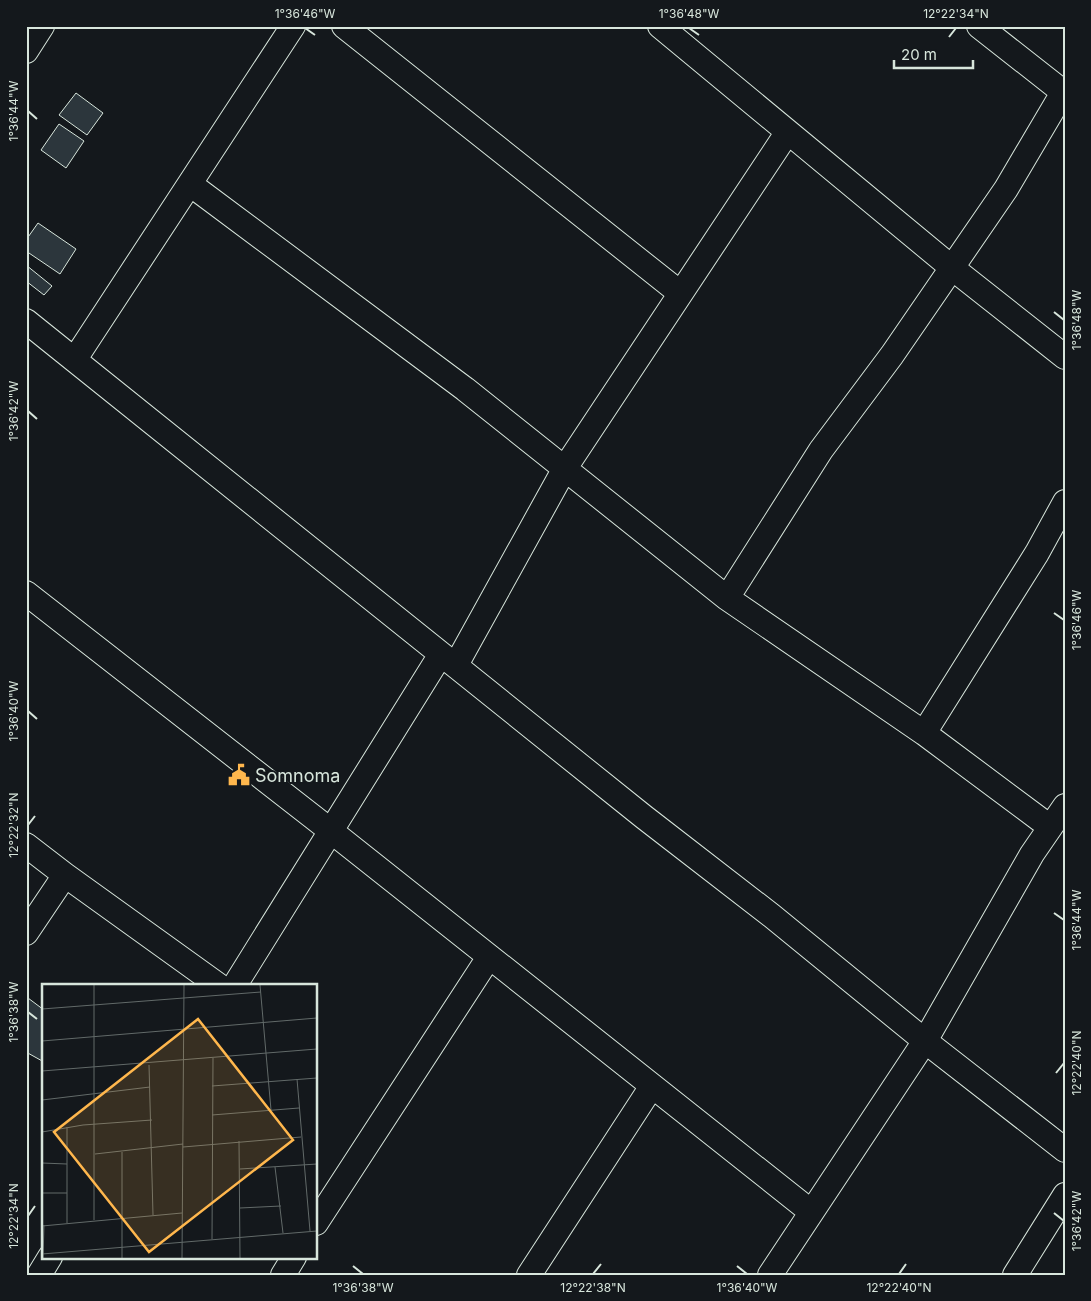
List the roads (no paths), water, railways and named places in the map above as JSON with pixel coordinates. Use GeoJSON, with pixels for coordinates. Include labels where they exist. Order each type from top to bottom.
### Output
{"type":"FeatureCollection","features":[{"type":"Feature","properties":{"kind":"street"},"geometry":{"type":"LineString","coordinates":[[26,50],[42,26]]}},
{"type":"Feature","properties":{"kind":"street"},"geometry":{"type":"LineString","coordinates":[[75,359],[293,26]]}},
{"type":"Feature","properties":{"kind":"street"},"geometry":{"type":"LineString","coordinates":[[344,26],[680,293]]}},
{"type":"Feature","properties":{"kind":"street"},"geometry":{"type":"LineString","coordinates":[[660,26],[787,133],[1065,357]]}},
{"type":"Feature","properties":{"kind":"street"},"geometry":{"type":"LineString","coordinates":[[727,598],[821,450],[892,355],[1006,189],[1064,91],[980,26]]}},
{"type":"Feature","properties":{"kind":"street"},"geometry":{"type":"LineString","coordinates":[[235,984],[331,831],[448,660],[565,468],[787,133]]}},
{"type":"Feature","properties":{"kind":"street"},"geometry":{"type":"LineString","coordinates":[[190,184],[465,389],[727,598],[924,733],[1050,827]]}},
{"type":"Feature","properties":{"kind":"street"},"geometry":{"type":"LineString","coordinates":[[26,321],[644,817],[772,916],[925,1041],[1065,1150]]}},
{"type":"Feature","properties":{"kind":"street"},"geometry":{"type":"LineString","coordinates":[[924,733],[1037,553],[1065,502]]}},
{"type":"Feature","properties":{"kind":"street"},"geometry":{"type":"LineString","coordinates":[[26,593],[331,831],[810,1211]]}},
{"type":"Feature","properties":{"kind":"street"},"geometry":{"type":"LineString","coordinates":[[770,1275],[810,1211],[925,1041],[1032,854],[1065,806]]}},
{"type":"Feature","properties":{"kind":"street"},"geometry":{"type":"LineString","coordinates":[[26,845],[217,984]]}},
{"type":"Feature","properties":{"kind":"street"},"geometry":{"type":"LineString","coordinates":[[26,933],[65,875]]}},
{"type":"Feature","properties":{"kind":"street"},"geometry":{"type":"LineString","coordinates":[[318,1220],[489,957]]}},
{"type":"Feature","properties":{"kind":"street"},"geometry":{"type":"LineString","coordinates":[[529,1275],[652,1086]]}},
{"type":"Feature","properties":{"kind":"street"},"geometry":{"type":"LineString","coordinates":[[1015,1275],[1065,1195]]}},
{"type":"Feature","properties":{"kind":"street"},"geometry":{"type":"LineString","coordinates":[[39,1275],[49,1258]]}},
{"type":"Feature","properties":{"kind":"street"},"geometry":{"type":"LineString","coordinates":[[283,1275],[293,1258]]}},
{"type":"Feature","properties":{"kind":"place","name":"Somnoma"},"geometry":{"type":"Point","coordinates":[239,775]}}]}
